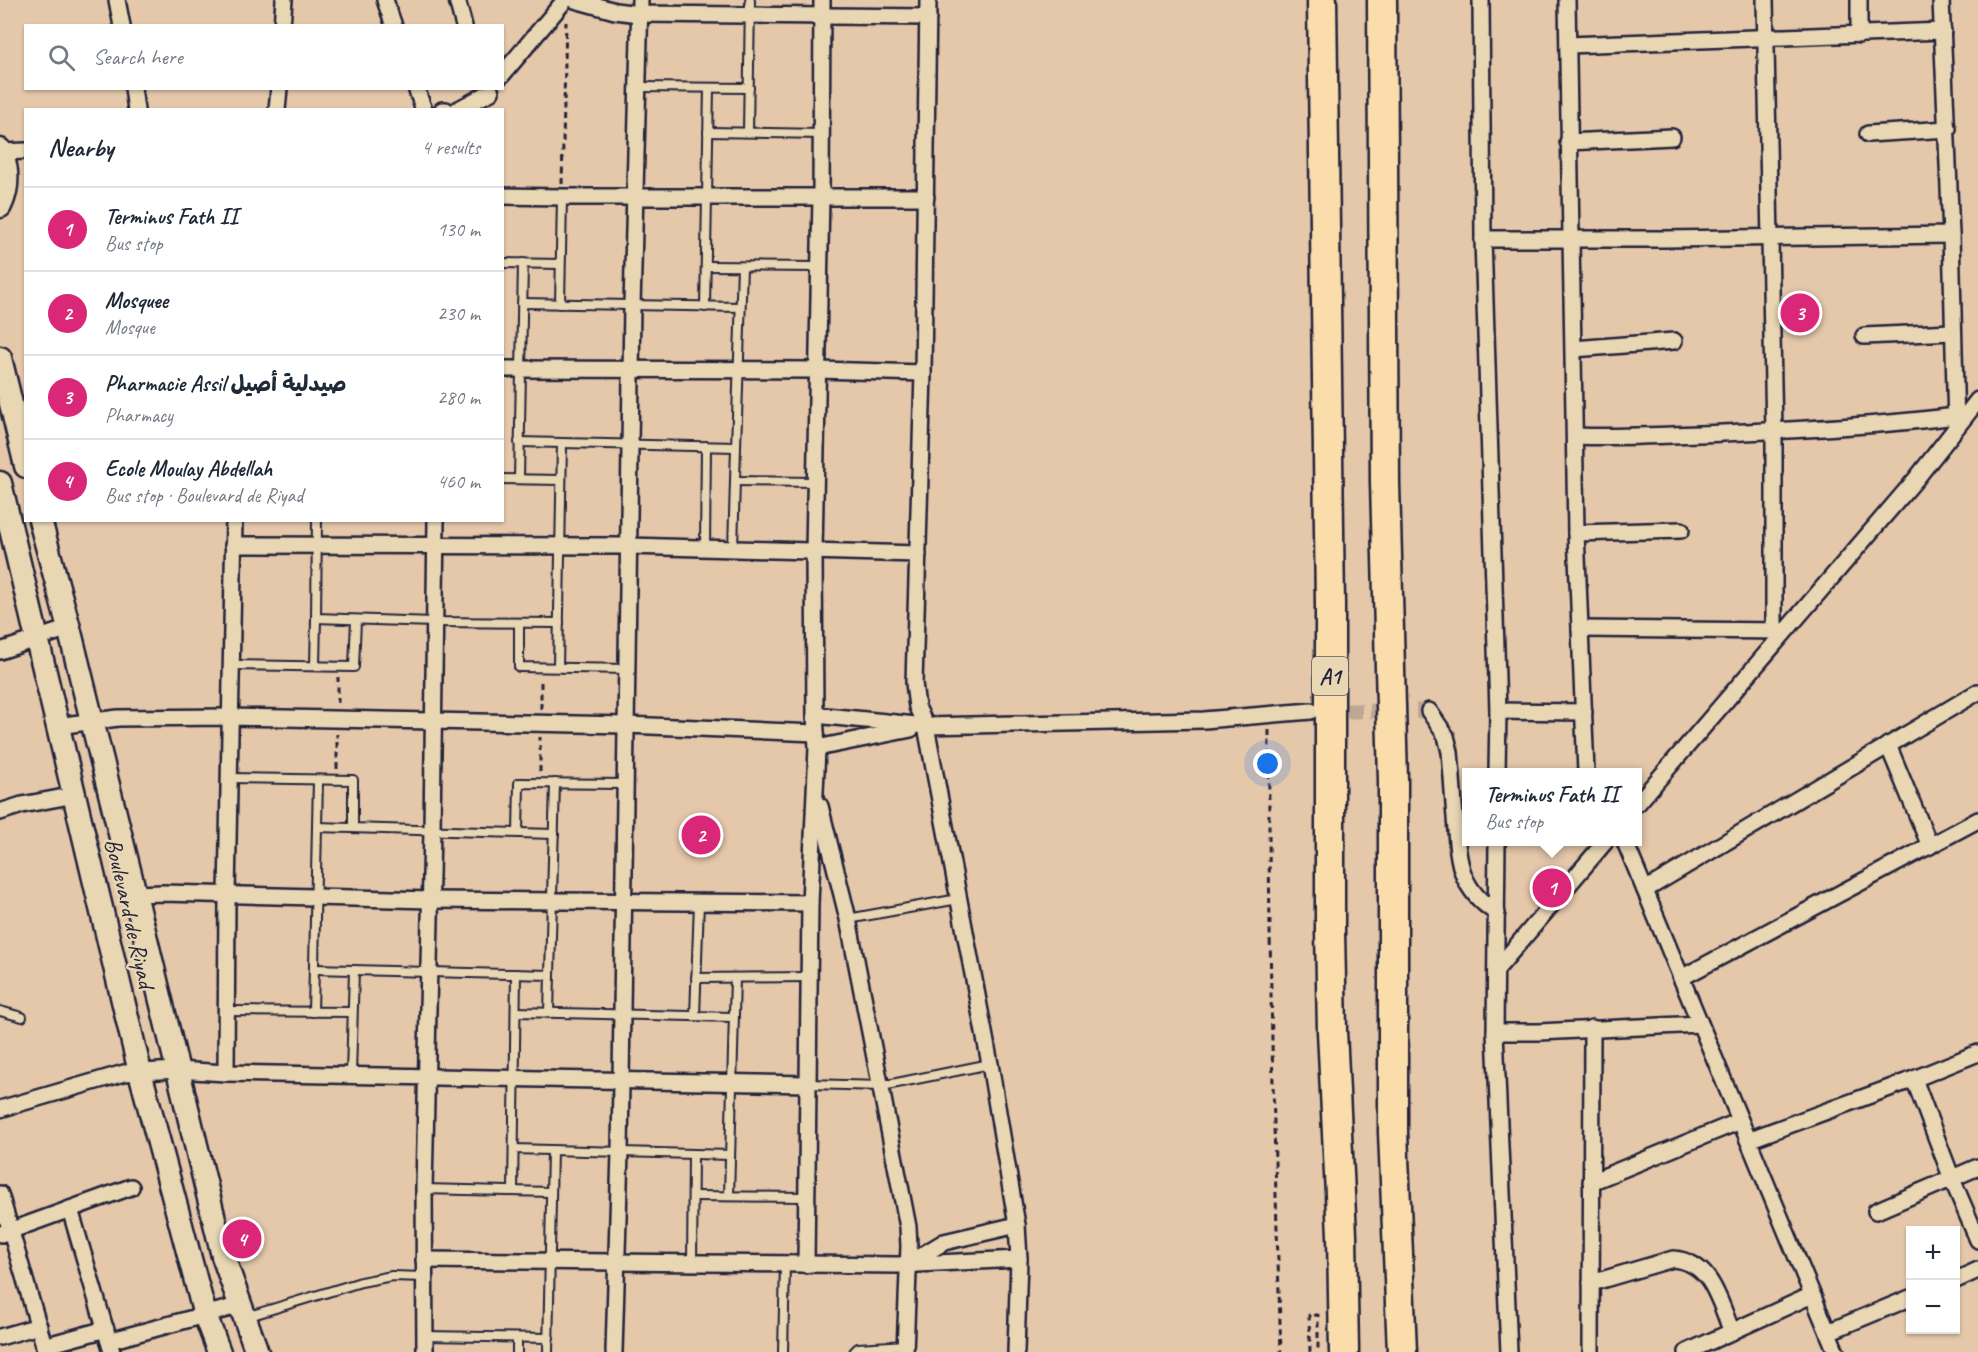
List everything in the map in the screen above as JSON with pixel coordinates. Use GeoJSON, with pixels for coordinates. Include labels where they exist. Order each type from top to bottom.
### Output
{"type":"FeatureCollection","features":[{"type":"Feature","properties":{"kind":"highway","name":"A1"},"geometry":{"type":"LineString","coordinates":[[1322,0],[1330,605],[1332,1030],[1342,1235],[1344,1352]]}},
{"type":"Feature","properties":{"kind":"highway"},"geometry":{"type":"LineString","coordinates":[[1383,0],[1385,483],[1393,780],[1393,1132],[1402,1352]]}},
{"type":"Feature","properties":{"kind":"main road"},"geometry":{"type":"LineString","coordinates":[[0,206],[6,187],[6,169],[1,151]]}},
{"type":"Feature","properties":{"kind":"main road"},"geometry":{"type":"LineString","coordinates":[[0,358],[24,458]]}},
{"type":"Feature","properties":{"kind":"main road","name":"Boulevard de Riyad"},"geometry":{"type":"LineString","coordinates":[[0,483],[140,1072],[205,1315],[219,1352]]}},
{"type":"Feature","properties":{"kind":"main road","name":"Boulevard de Riyad"},"geometry":{"type":"LineString","coordinates":[[40,522],[69,628],[223,1256],[257,1352]]}},
{"type":"Feature","properties":{"kind":"street"},"geometry":{"type":"LineString","coordinates":[[117,0],[122,24]]}},
{"type":"Feature","properties":{"kind":"street"},"geometry":{"type":"LineString","coordinates":[[282,24],[284,0]]}},
{"type":"Feature","properties":{"kind":"street"},"geometry":{"type":"LineString","coordinates":[[385,0],[393,24]]}},
{"type":"Feature","properties":{"kind":"street"},"geometry":{"type":"LineString","coordinates":[[457,0],[463,24]]}},
{"type":"Feature","properties":{"kind":"street"},"geometry":{"type":"LineString","coordinates":[[928,0],[923,373],[914,683],[917,707],[926,726],[990,1064],[1017,1225],[1019,1259],[1016,1352]]}},
{"type":"Feature","properties":{"kind":"street"},"geometry":{"type":"LineString","coordinates":[[1481,0],[1483,238],[1498,711],[1497,768]]}},
{"type":"Feature","properties":{"kind":"street"},"geometry":{"type":"LineString","coordinates":[[1567,0],[1576,532],[1586,768]]}},
{"type":"Feature","properties":{"kind":"street"},"geometry":{"type":"LineString","coordinates":[[1765,0],[1780,631]]}},
{"type":"Feature","properties":{"kind":"street"},"geometry":{"type":"LineString","coordinates":[[1859,0],[1859,35]]}},
{"type":"Feature","properties":{"kind":"street"},"geometry":{"type":"LineString","coordinates":[[1941,0],[1948,129],[1956,422]]}},
{"type":"Feature","properties":{"kind":"street"},"geometry":{"type":"LineString","coordinates":[[504,73],[569,4],[615,10],[639,7],[822,8],[928,17]]}},
{"type":"Feature","properties":{"kind":"street"},"geometry":{"type":"LineString","coordinates":[[614,1352],[618,1263],[632,306],[639,7]]}},
{"type":"Feature","properties":{"kind":"street"},"geometry":{"type":"LineString","coordinates":[[806,1265],[810,903],[817,748],[814,551],[822,134],[822,8]]}},
{"type":"Feature","properties":{"kind":"street"},"geometry":{"type":"LineString","coordinates":[[1568,45],[1943,31]]}},
{"type":"Feature","properties":{"kind":"street"},"geometry":{"type":"LineString","coordinates":[[133,90],[136,108]]}},
{"type":"Feature","properties":{"kind":"street"},"geometry":{"type":"LineString","coordinates":[[277,108],[279,90]]}},
{"type":"Feature","properties":{"kind":"street"},"geometry":{"type":"LineString","coordinates":[[417,90],[423,108]]}},
{"type":"Feature","properties":{"kind":"street"},"geometry":{"type":"LineString","coordinates":[[460,108],[492,90]]}},
{"type":"Feature","properties":{"kind":"street"},"geometry":{"type":"LineString","coordinates":[[483,108],[492,90]]}},
{"type":"Feature","properties":{"kind":"street"},"geometry":{"type":"LineString","coordinates":[[1868,134],[1948,129]]}},
{"type":"Feature","properties":{"kind":"street"},"geometry":{"type":"LineString","coordinates":[[1568,142],[1672,137]]}},
{"type":"Feature","properties":{"kind":"street"},"geometry":{"type":"LineString","coordinates":[[1,151],[24,151]]}},
{"type":"Feature","properties":{"kind":"street"},"geometry":{"type":"LineString","coordinates":[[504,195],[926,197]]}},
{"type":"Feature","properties":{"kind":"street"},"geometry":{"type":"LineString","coordinates":[[1483,238],[1769,238],[1951,235]]}},
{"type":"Feature","properties":{"kind":"street"},"geometry":{"type":"LineString","coordinates":[[1864,336],[1953,332]]}},
{"type":"Feature","properties":{"kind":"street"},"geometry":{"type":"LineString","coordinates":[[1574,348],[1674,340]]}},
{"type":"Feature","properties":{"kind":"street"},"geometry":{"type":"LineString","coordinates":[[504,369],[818,370],[923,373]]}},
{"type":"Feature","properties":{"kind":"street"},"geometry":{"type":"LineString","coordinates":[[1642,798],[1780,631],[1916,479],[1956,422],[1978,400]]}},
{"type":"Feature","properties":{"kind":"street"},"geometry":{"type":"LineString","coordinates":[[1576,436],[1774,432],[1956,422]]}},
{"type":"Feature","properties":{"kind":"street"},"geometry":{"type":"LineString","coordinates":[[226,1073],[234,522]]}},
{"type":"Feature","properties":{"kind":"street"},"geometry":{"type":"LineString","coordinates":[[425,1344],[424,1189],[431,900],[436,522]]}},
{"type":"Feature","properties":{"kind":"street"},"geometry":{"type":"LineString","coordinates":[[1576,532],[1681,530]]}},
{"type":"Feature","properties":{"kind":"street"},"geometry":{"type":"LineString","coordinates":[[233,545],[629,546],[918,554]]}},
{"type":"Feature","properties":{"kind":"street"},"geometry":{"type":"LineString","coordinates":[[0,651],[69,628]]}},
{"type":"Feature","properties":{"kind":"street"},"geometry":{"type":"LineString","coordinates":[[1580,629],[1780,631]]}},
{"type":"Feature","properties":{"kind":"street"},"geometry":{"type":"LineString","coordinates":[[1645,890],[1978,692]]}},
{"type":"Feature","properties":{"kind":"street"},"geometry":{"type":"LineString","coordinates":[[815,715],[926,726],[1204,720],[1311,711]]}},
{"type":"Feature","properties":{"kind":"street"},"geometry":{"type":"LineString","coordinates":[[1429,711],[1446,736],[1450,752],[1458,860],[1474,893],[1485,905],[1497,913]]}},
{"type":"Feature","properties":{"kind":"street"},"geometry":{"type":"LineString","coordinates":[[1498,711],[1584,712]]}},
{"type":"Feature","properties":{"kind":"street"},"geometry":{"type":"LineString","coordinates":[[57,726],[118,718],[230,717],[626,724],[816,732]]}},
{"type":"Feature","properties":{"kind":"street"},"geometry":{"type":"LineString","coordinates":[[817,748],[926,726]]}},
{"type":"Feature","properties":{"kind":"street"},"geometry":{"type":"LineString","coordinates":[[1888,745],[1930,846]]}},
{"type":"Feature","properties":{"kind":"street"},"geometry":{"type":"LineString","coordinates":[[816,789],[848,919],[908,1227],[906,1348]]}},
{"type":"Feature","properties":{"kind":"street"},"geometry":{"type":"LineString","coordinates":[[0,812],[22,805],[75,795]]}},
{"type":"Feature","properties":{"kind":"street"},"geometry":{"type":"LineString","coordinates":[[1681,978],[1978,820]]}},
{"type":"Feature","properties":{"kind":"street"},"geometry":{"type":"LineString","coordinates":[[1497,846],[1495,1032],[1509,1352]]}},
{"type":"Feature","properties":{"kind":"street"},"geometry":{"type":"LineString","coordinates":[[1589,846],[1590,861]]}},
{"type":"Feature","properties":{"kind":"street"},"geometry":{"type":"LineString","coordinates":[[1496,970],[1602,846]]}},
{"type":"Feature","properties":{"kind":"street"},"geometry":{"type":"LineString","coordinates":[[1627,846],[1836,1352]]}},
{"type":"Feature","properties":{"kind":"street"},"geometry":{"type":"LineString","coordinates":[[135,894],[431,900],[810,903]]}},
{"type":"Feature","properties":{"kind":"street"},"geometry":{"type":"LineString","coordinates":[[1495,1032],[1700,1024]]}},
{"type":"Feature","properties":{"kind":"street"},"geometry":{"type":"LineString","coordinates":[[1591,1352],[1592,1028]]}},
{"type":"Feature","properties":{"kind":"street"},"geometry":{"type":"LineString","coordinates":[[1748,1140],[1978,1053]]}},
{"type":"Feature","properties":{"kind":"street"},"geometry":{"type":"LineString","coordinates":[[0,1109],[124,1073],[177,1070],[226,1073],[808,1084]]}},
{"type":"Feature","properties":{"kind":"street"},"geometry":{"type":"LineString","coordinates":[[1914,1079],[1978,1240]]}},
{"type":"Feature","properties":{"kind":"street"},"geometry":{"type":"LineString","coordinates":[[1591,1182],[1740,1121]]}},
{"type":"Feature","properties":{"kind":"street"},"geometry":{"type":"LineString","coordinates":[[1876,1211],[1978,1167]]}},
{"type":"Feature","properties":{"kind":"street"},"geometry":{"type":"LineString","coordinates":[[5,1233],[131,1187]]}},
{"type":"Feature","properties":{"kind":"street"},"geometry":{"type":"LineString","coordinates":[[0,1194],[5,1233],[39,1326],[45,1349],[109,1341],[205,1315],[243,1311]]}},
{"type":"Feature","properties":{"kind":"street"},"geometry":{"type":"LineString","coordinates":[[70,1209],[109,1341]]}},
{"type":"Feature","properties":{"kind":"street"},"geometry":{"type":"LineString","coordinates":[[909,1263],[944,1242],[1017,1225]]}},
{"type":"Feature","properties":{"kind":"street"},"geometry":{"type":"LineString","coordinates":[[424,1260],[806,1265],[1019,1259]]}},
{"type":"Feature","properties":{"kind":"street"},"geometry":{"type":"LineString","coordinates":[[1591,1283],[1673,1259],[1684,1260],[1704,1271],[1732,1332]]}},
{"type":"Feature","properties":{"kind":"street"},"geometry":{"type":"LineString","coordinates":[[1960,1278],[1978,1270]]}},
{"type":"Feature","properties":{"kind":"street"},"geometry":{"type":"LineString","coordinates":[[1687,1352],[1812,1295]]}},
{"type":"Feature","properties":{"kind":"street"},"geometry":{"type":"LineString","coordinates":[[1828,1332],[1906,1300]]}},
{"type":"Feature","properties":{"kind":"street"},"geometry":{"type":"LineString","coordinates":[[0,1337],[39,1326]]}},
{"type":"Feature","properties":{"kind":"lane"},"geometry":{"type":"LineString","coordinates":[[748,132],[750,7]]}},
{"type":"Feature","properties":{"kind":"lane"},"geometry":{"type":"LineString","coordinates":[[637,87],[749,88]]}},
{"type":"Feature","properties":{"kind":"lane"},"geometry":{"type":"LineString","coordinates":[[705,307],[709,88]]}},
{"type":"Feature","properties":{"kind":"lane"},"geometry":{"type":"LineString","coordinates":[[708,132],[822,134]]}},
{"type":"Feature","properties":{"kind":"lane"},"geometry":{"type":"LineString","coordinates":[[560,304],[562,197]]}},
{"type":"Feature","properties":{"kind":"lane"},"geometry":{"type":"LineString","coordinates":[[504,263],[560,264]]}},
{"type":"Feature","properties":{"kind":"lane"},"geometry":{"type":"LineString","coordinates":[[519,479],[523,263]]}},
{"type":"Feature","properties":{"kind":"lane"},"geometry":{"type":"LineString","coordinates":[[706,266],[820,267]]}},
{"type":"Feature","properties":{"kind":"lane"},"geometry":{"type":"LineString","coordinates":[[734,549],[742,267]]}},
{"type":"Feature","properties":{"kind":"lane"},"geometry":{"type":"LineString","coordinates":[[522,303],[740,307]]}},
{"type":"Feature","properties":{"kind":"lane"},"geometry":{"type":"LineString","coordinates":[[519,442],[736,447]]}},
{"type":"Feature","properties":{"kind":"lane"},"geometry":{"type":"LineString","coordinates":[[558,668],[562,443]]}},
{"type":"Feature","properties":{"kind":"lane"},"geometry":{"type":"LineString","coordinates":[[705,548],[706,446]]}},
{"type":"Feature","properties":{"kind":"lane"},"geometry":{"type":"LineString","coordinates":[[504,479],[561,480]]}},
{"type":"Feature","properties":{"kind":"lane"},"geometry":{"type":"LineString","coordinates":[[735,481],[816,482]]}},
{"type":"Feature","properties":{"kind":"lane"},"geometry":{"type":"LineString","coordinates":[[315,666],[317,522]]}},
{"type":"Feature","properties":{"kind":"lane"},"geometry":{"type":"LineString","coordinates":[[316,618],[559,624]]}},
{"type":"Feature","properties":{"kind":"lane"},"geometry":{"type":"LineString","coordinates":[[232,665],[354,667],[356,620]]}},
{"type":"Feature","properties":{"kind":"lane"},"geometry":{"type":"LineString","coordinates":[[519,623],[519,667],[627,669]]}},
{"type":"Feature","properties":{"kind":"lane"},"geometry":{"type":"LineString","coordinates":[[229,778],[353,780],[352,828]]}},
{"type":"Feature","properties":{"kind":"lane"},"geometry":{"type":"LineString","coordinates":[[313,1012],[318,780]]}},
{"type":"Feature","properties":{"kind":"lane"},"geometry":{"type":"LineString","coordinates":[[518,833],[519,783],[625,784]]}},
{"type":"Feature","properties":{"kind":"lane"},"geometry":{"type":"LineString","coordinates":[[549,1013],[555,783]]}},
{"type":"Feature","properties":{"kind":"lane"},"geometry":{"type":"LineString","coordinates":[[317,827],[554,834]]}},
{"type":"Feature","properties":{"kind":"lane"},"geometry":{"type":"LineString","coordinates":[[848,919],[958,898]]}},
{"type":"Feature","properties":{"kind":"lane"},"geometry":{"type":"LineString","coordinates":[[695,1016],[699,902]]}},
{"type":"Feature","properties":{"kind":"lane"},"geometry":{"type":"LineString","coordinates":[[314,969],[550,975]]}},
{"type":"Feature","properties":{"kind":"lane"},"geometry":{"type":"LineString","coordinates":[[351,1075],[354,970]]}},
{"type":"Feature","properties":{"kind":"lane"},"geometry":{"type":"LineString","coordinates":[[513,1191],[516,974]]}},
{"type":"Feature","properties":{"kind":"lane"},"geometry":{"type":"LineString","coordinates":[[696,978],[809,977]]}},
{"type":"Feature","properties":{"kind":"lane"},"geometry":{"type":"LineString","coordinates":[[729,1196],[735,978]]}},
{"type":"Feature","properties":{"kind":"lane"},"geometry":{"type":"LineString","coordinates":[[0,1011],[22,1017]]}},
{"type":"Feature","properties":{"kind":"lane"},"geometry":{"type":"LineString","coordinates":[[226,1011],[352,1012]]}},
{"type":"Feature","properties":{"kind":"lane"},"geometry":{"type":"LineString","coordinates":[[516,1012],[733,1017]]}},
{"type":"Feature","properties":{"kind":"lane"},"geometry":{"type":"LineString","coordinates":[[808,1084],[882,1086],[990,1064]]}},
{"type":"Feature","properties":{"kind":"lane"},"geometry":{"type":"LineString","coordinates":[[514,1149],[730,1155]]}},
{"type":"Feature","properties":{"kind":"lane"},"geometry":{"type":"LineString","coordinates":[[548,1352],[552,1150]]}},
{"type":"Feature","properties":{"kind":"lane"},"geometry":{"type":"LineString","coordinates":[[692,1263],[693,1154]]}},
{"type":"Feature","properties":{"kind":"lane"},"geometry":{"type":"LineString","coordinates":[[424,1189],[551,1192]]}},
{"type":"Feature","properties":{"kind":"lane"},"geometry":{"type":"LineString","coordinates":[[693,1196],[806,1197]]}},
{"type":"Feature","properties":{"kind":"lane"},"geometry":{"type":"LineString","coordinates":[[783,1352],[785,1264]]}},
{"type":"Feature","properties":{"kind":"lane"},"geometry":{"type":"LineString","coordinates":[[243,1311],[392,1276],[424,1276]]}},
{"type":"Feature","properties":{"kind":"lane"},"geometry":{"type":"LineString","coordinates":[[517,1352],[518,1338]]}},
{"type":"Feature","properties":{"kind":"lane"},"geometry":{"type":"LineString","coordinates":[[425,1344],[549,1338]]}},
{"type":"Feature","properties":{"kind":"lane"},"geometry":{"type":"LineString","coordinates":[[854,1352],[858,1348],[906,1348]]}},
{"type":"Feature","properties":{"kind":"path"},"geometry":{"type":"LineString","coordinates":[[562,197],[569,4]]}},
{"type":"Feature","properties":{"kind":"path"},"geometry":{"type":"LineString","coordinates":[[1269,715],[1273,1095],[1281,1352]]}},
{"type":"Feature","properties":{"kind":"path"},"geometry":{"type":"LineString","coordinates":[[1310,1352],[1310,1316],[1318,1315],[1318,1352]]}},
{"type":"Feature","properties":{"kind":"tunnel"},"geometry":{"type":"LineString","coordinates":[[1324,711],[1429,711]]}},
{"type":"Feature","properties":{"kind":"place","name":"Pharmacie Assil صيدلية أصيل"},"geometry":{"type":"Point","coordinates":[1800,313]}},
{"type":"Feature","properties":{"kind":"place","name":"Mosquee"},"geometry":{"type":"Point","coordinates":[701,835]}},
{"type":"Feature","properties":{"kind":"place","name":"Terminus Fath II"},"geometry":{"type":"Point","coordinates":[1552,888]}},
{"type":"Feature","properties":{"kind":"place","name":"Ecole Moulay Abdellah"},"geometry":{"type":"Point","coordinates":[242,1239]}}]}
